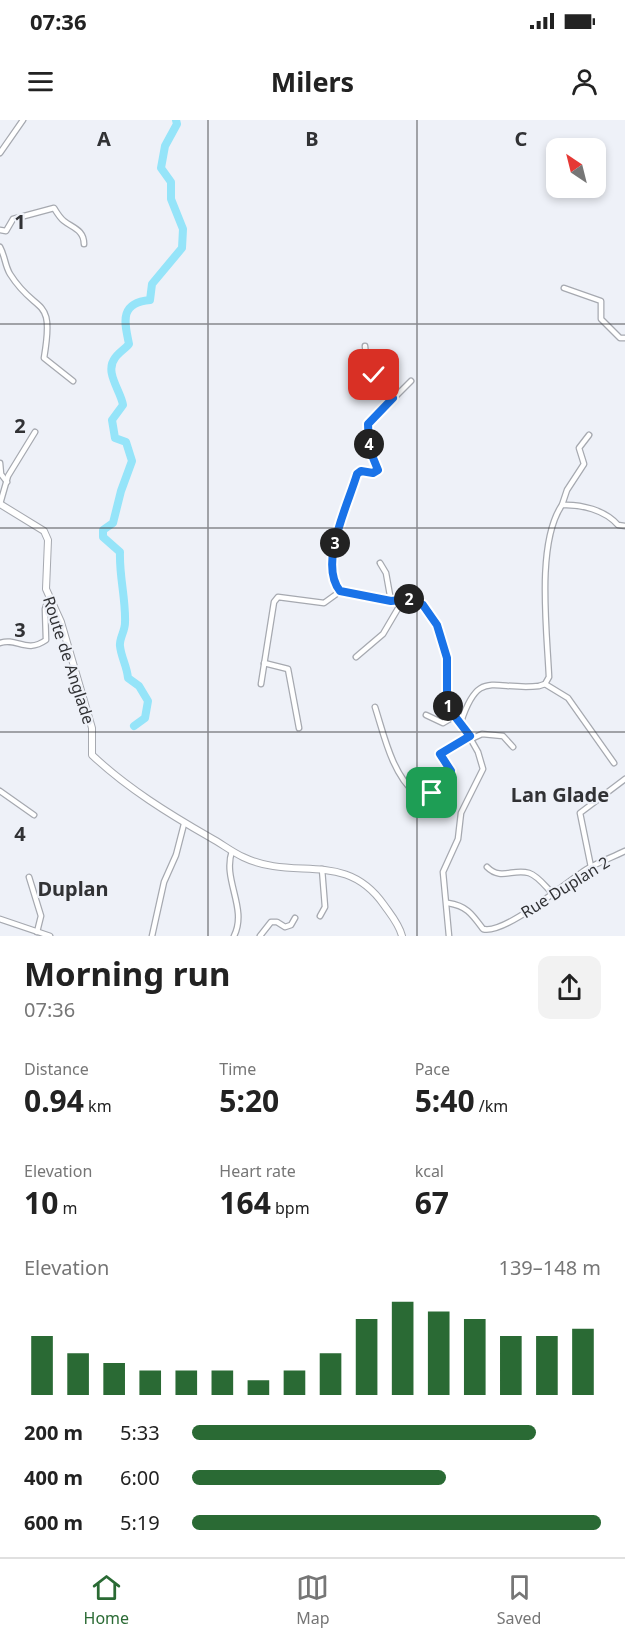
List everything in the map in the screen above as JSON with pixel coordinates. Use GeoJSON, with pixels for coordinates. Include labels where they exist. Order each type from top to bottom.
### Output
{"type":"FeatureCollection","features":[{"type":"Feature","properties":{"kind":"street"},"geometry":{"type":"LineString","coordinates":[[0,153],[22,120]]}},
{"type":"Feature","properties":{"kind":"street"},"geometry":{"type":"LineString","coordinates":[[0,230],[6,231],[13,219],[54,208],[66,223],[79,230],[84,244]]}},
{"type":"Feature","properties":{"kind":"street"},"geometry":{"type":"LineString","coordinates":[[0,247],[10,274],[45,310],[48,341],[44,358],[73,381]]}},
{"type":"Feature","properties":{"kind":"street"},"geometry":{"type":"LineString","coordinates":[[564,288],[601,301],[601,319],[620,338],[625,338]]}},
{"type":"Feature","properties":{"kind":"street"},"geometry":{"type":"LineString","coordinates":[[365,346],[367,367],[393,398]]}},
{"type":"Feature","properties":{"kind":"street"},"geometry":{"type":"LineString","coordinates":[[340,591],[332,576],[332,550],[357,474],[361,471],[373,473],[378,470],[369,448],[368,424],[411,381]]}},
{"type":"Feature","properties":{"kind":"street"},"geometry":{"type":"LineString","coordinates":[[0,504],[7,482],[35,432]]}},
{"type":"Feature","properties":{"kind":"street"},"geometry":{"type":"LineString","coordinates":[[545,684],[549,677],[548,534],[567,490],[584,464],[579,448],[589,435]]}},
{"type":"Feature","properties":{"kind":"street"},"geometry":{"type":"LineString","coordinates":[[0,463],[1,474],[7,482]]}},
{"type":"Feature","properties":{"kind":"street","name":"Route de Anglade"},"geometry":{"type":"LineString","coordinates":[[0,504],[44,531],[48,540],[46,581],[49,596],[60,621],[92,728],[92,754],[108,770],[184,824],[263,865],[322,869],[351,875],[363,882],[376,895],[402,936]]}},
{"type":"Feature","properties":{"kind":"street"},"geometry":{"type":"LineString","coordinates":[[562,505],[584,507],[611,517],[618,525],[625,526]]}},
{"type":"Feature","properties":{"kind":"street"},"geometry":{"type":"LineString","coordinates":[[380,563],[386,573],[391,601]]}},
{"type":"Feature","properties":{"kind":"street"},"geometry":{"type":"LineString","coordinates":[[261,684],[276,599],[281,596],[324,603],[340,591],[391,601],[410,599],[423,605],[437,625],[447,658],[447,706],[470,737],[483,769],[461,813],[458,839],[443,872],[442,882],[447,903],[449,936]]}},
{"type":"Feature","properties":{"kind":"street"},"geometry":{"type":"LineString","coordinates":[[0,643],[11,641],[25,647],[46,640],[45,609],[49,596]]}},
{"type":"Feature","properties":{"kind":"street"},"geometry":{"type":"LineString","coordinates":[[356,657],[389,626],[403,600]]}},
{"type":"Feature","properties":{"kind":"street"},"geometry":{"type":"LineString","coordinates":[[264,663],[288,669],[299,728]]}},
{"type":"Feature","properties":{"kind":"street"},"geometry":{"type":"LineString","coordinates":[[460,722],[469,697],[476,689],[492,684],[526,687],[545,684],[568,698],[614,763]]}},
{"type":"Feature","properties":{"kind":"street"},"geometry":{"type":"LineString","coordinates":[[375,707],[394,761],[405,781],[416,794],[432,793],[441,787],[451,771],[440,754],[470,737],[482,734],[503,736],[513,747]]}},
{"type":"Feature","properties":{"kind":"street"},"geometry":{"type":"LineString","coordinates":[[426,715],[442,723],[455,716]]}},
{"type":"Feature","properties":{"kind":"street"},"geometry":{"type":"LineString","coordinates":[[591,867],[580,813],[625,779]]}},
{"type":"Feature","properties":{"kind":"street"},"geometry":{"type":"LineString","coordinates":[[0,791],[34,815]]}},
{"type":"Feature","properties":{"kind":"street"},"geometry":{"type":"LineString","coordinates":[[152,936],[164,882],[176,855],[184,824]]}},
{"type":"Feature","properties":{"kind":"street"},"geometry":{"type":"LineString","coordinates":[[232,850],[229,867],[235,887],[234,899],[239,909],[238,929],[234,936]]}},
{"type":"Feature","properties":{"kind":"street","name":"Rue Duplan 2"},"geometry":{"type":"LineString","coordinates":[[447,903],[461,905],[471,911],[483,929],[490,931],[509,922],[591,867],[625,851]]}},
{"type":"Feature","properties":{"kind":"street"},"geometry":{"type":"LineString","coordinates":[[487,867],[494,874],[519,872],[532,874],[552,893]]}},
{"type":"Feature","properties":{"kind":"street"},"geometry":{"type":"LineString","coordinates":[[320,915],[325,907],[322,869]]}},
{"type":"Feature","properties":{"kind":"street"},"geometry":{"type":"LineString","coordinates":[[30,877],[41,916],[38,934]]}},
{"type":"Feature","properties":{"kind":"street"},"geometry":{"type":"LineString","coordinates":[[260,936],[271,922],[277,922],[285,927],[291,925],[295,918]]}},
{"type":"Feature","properties":{"kind":"street"},"geometry":{"type":"LineString","coordinates":[[0,919],[38,934],[50,936]]}},
{"type":"Feature","properties":{"kind":"street"},"geometry":{"type":"LineString","coordinates":[[238,929],[242,936]]}},
{"type":"Feature","properties":{"kind":"street"},"geometry":{"type":"LineString","coordinates":[[266,930],[271,936]]}},
{"type":"Feature","properties":{"kind":"waterway"},"geometry":{"type":"LineString","coordinates":[[134,726],[145,718],[148,701],[139,686],[128,678],[120,646],[125,626],[120,552],[103,537],[103,530],[113,523],[132,461],[126,442],[115,438],[112,420],[123,405],[111,369],[115,358],[129,344],[125,322],[128,310],[133,305],[150,300],[152,284],[182,248],[183,229],[171,199],[171,182],[161,168],[165,146],[177,124],[176,120]]}},
{"type":"Feature","properties":{"kind":"district","name":"Lan Glade"},"geometry":{"type":"Point","coordinates":[560,794]}},
{"type":"Feature","properties":{"kind":"district","name":"Duplan"},"geometry":{"type":"Point","coordinates":[73,888]}},
{"type":"Feature","properties":{"kind":"route"},"geometry":{"type":"LineString","coordinates":[[374,375],[393,398],[368,424],[369,448],[378,470],[373,473],[361,471],[357,474],[354,489],[332,550],[332,576],[340,591],[345,590],[391,601],[415,600],[423,605],[437,625],[447,658],[447,706],[470,736],[440,754],[440,758],[451,771],[441,787],[432,793]]}}]}
